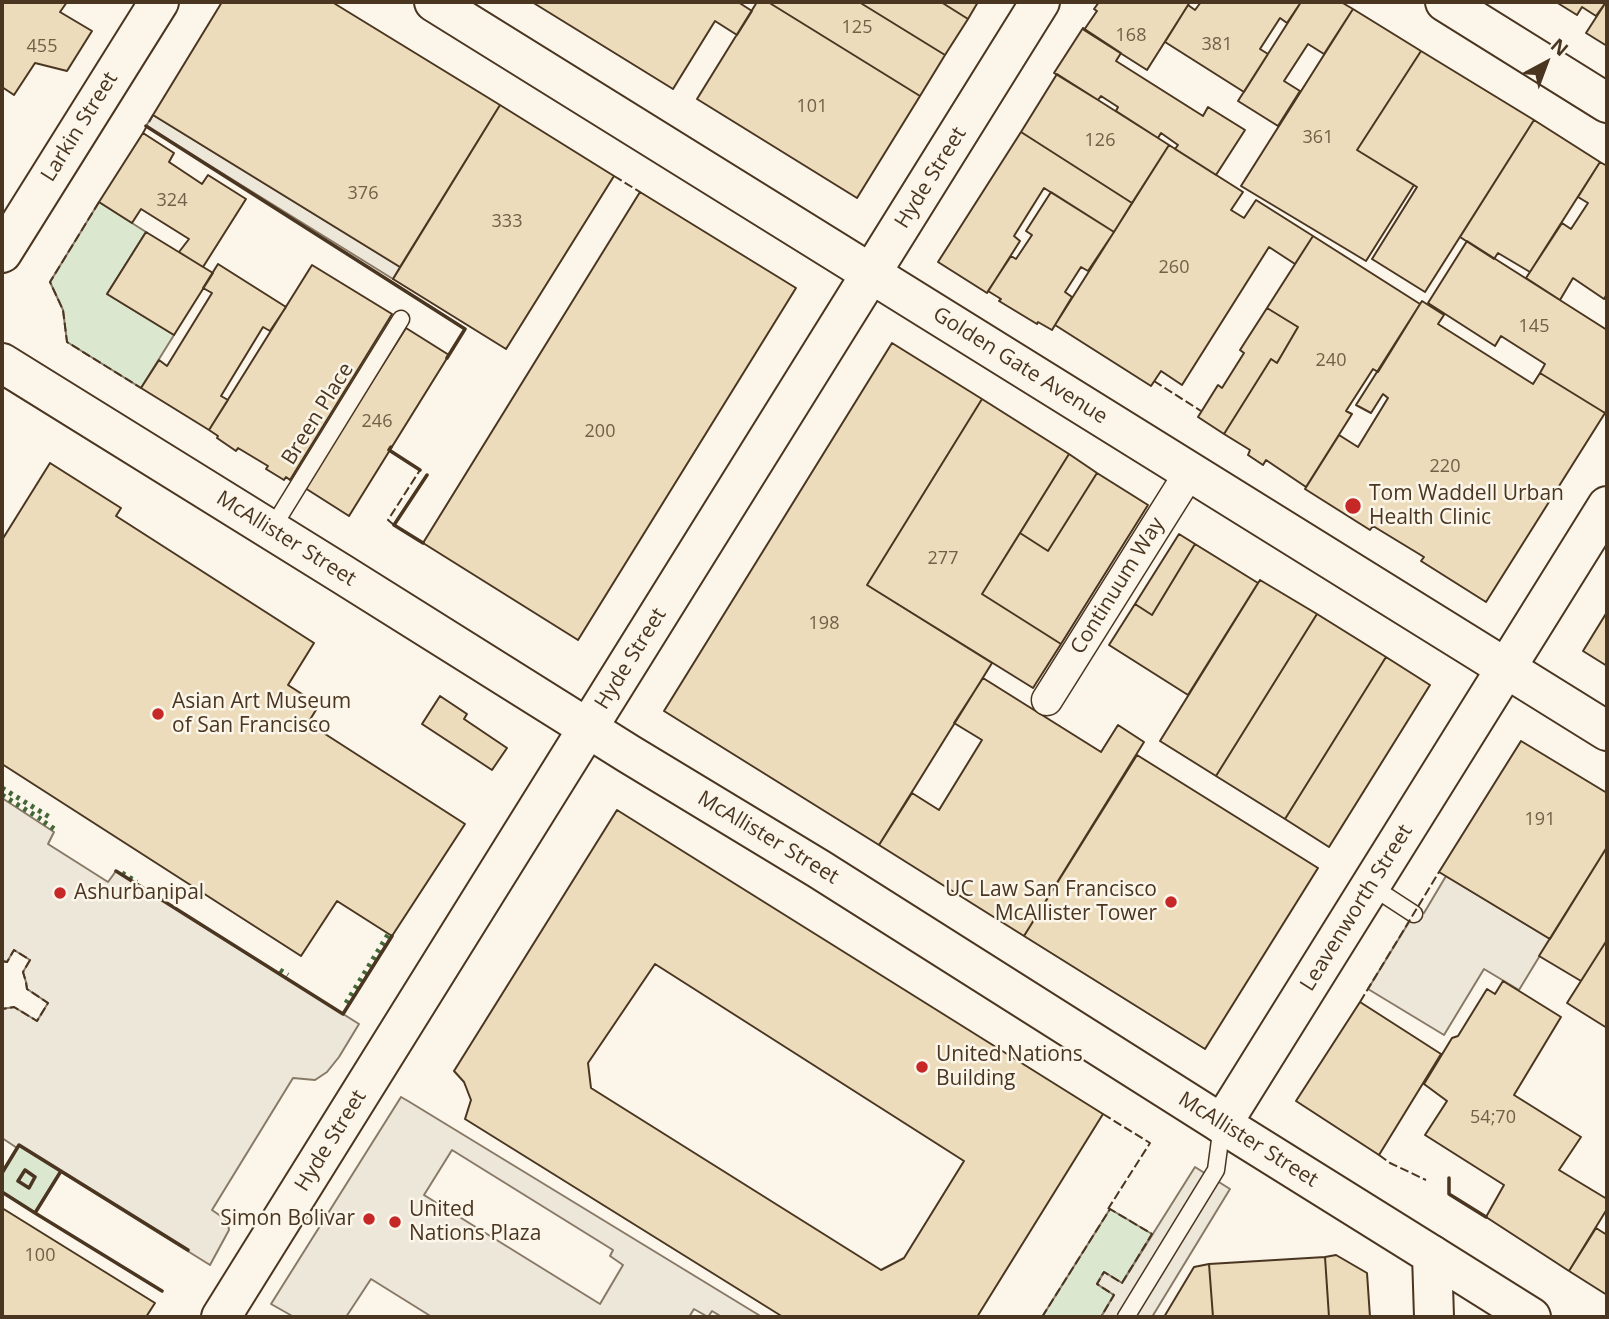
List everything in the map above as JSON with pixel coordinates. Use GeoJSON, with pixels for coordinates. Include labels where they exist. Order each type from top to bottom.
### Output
{"type":"FeatureCollection","features":[{"type":"Feature","properties":{"kind":"street","name":"Larkin Street"},"geometry":{"type":"LineString","coordinates":[[2,253],[159,2]]}},
{"type":"Feature","properties":{"kind":"street","name":"Golden Gate Avenue"},"geometry":{"type":"LineString","coordinates":[[434,2],[1607,731]]}},
{"type":"Feature","properties":{"kind":"street","name":"Hyde Street"},"geometry":{"type":"LineString","coordinates":[[221,1317],[1040,2]]}},
{"type":"Feature","properties":{"kind":"street"},"geometry":{"type":"LineString","coordinates":[[1445,2],[1607,103]]}},
{"type":"Feature","properties":{"kind":"street","name":"McAllister Street"},"geometry":{"type":"LineString","coordinates":[[2,363],[588,728],[820,869],[1222,1125],[1531,1317]]}},
{"type":"Feature","properties":{"kind":"street","name":"Continuum Way"},"geometry":{"type":"LineString","coordinates":[[1047,700],[1189,472]]}},
{"type":"Feature","properties":{"kind":"street","name":"Leavenworth Street"},"geometry":{"type":"LineString","coordinates":[[1222,1125],[1607,506]]}},
{"type":"Feature","properties":{"kind":"street"},"geometry":{"type":"LineString","coordinates":[[1432,1255],[1434,1317]]}},
{"type":"Feature","properties":{"kind":"lane","name":"Breen Place"},"geometry":{"type":"LineString","coordinates":[[271,530],[401,319]]}},
{"type":"Feature","properties":{"kind":"lane"},"geometry":{"type":"LineString","coordinates":[[1370,886],[1414,914]]}},
{"type":"Feature","properties":{"kind":"lane","name":"Leavenworth Street"},"geometry":{"type":"LineString","coordinates":[[1126,1317],[1216,1170],[1222,1125]]}},
{"type":"Feature","properties":{"kind":"green space"},"geometry":{"type":"Polygon","coordinates":[[[99,202],[146,232],[107,294],[174,335],[141,388],[67,342],[63,310],[50,282],[99,202]]]}},
{"type":"Feature","properties":{"kind":"green space"},"geometry":{"type":"Polygon","coordinates":[[[19,1145],[61,1171],[35,1213],[2,1192],[2,1173],[19,1145]]]}},
{"type":"Feature","properties":{"kind":"green space"},"geometry":{"type":"Polygon","coordinates":[[[1110,1209],[1152,1234],[1122,1283],[1104,1272],[1097,1284],[1114,1295],[1101,1317],[1042,1317],[1110,1209]]]}},
{"type":"Feature","properties":{"kind":"shaded area"},"geometry":{"type":"Polygon","coordinates":[[[153,115],[400,267],[393,279],[146,126],[153,115]]]}},
{"type":"Feature","properties":{"kind":"shaded area"},"geometry":{"type":"Polygon","coordinates":[[[2,798],[54,832],[48,844],[108,882],[116,871],[359,1024],[327,1072],[315,1080],[293,1078],[212,1210],[225,1219],[229,1230],[210,1265],[2,1138],[2,1009],[14,1007],[37,1021],[48,1003],[27,989],[23,972],[30,960],[14,950],[7,962],[2,961],[2,798]]]}},
{"type":"Feature","properties":{"kind":"shaded area"},"geometry":{"type":"Polygon","coordinates":[[[1446,876],[1550,939],[1519,990],[1484,969],[1444,1035],[1368,989],[1417,909],[1424,913],[1446,876]]]}},
{"type":"Feature","properties":{"kind":"shaded area","name":"United Nations Plaza"},"geometry":{"type":"Polygon","coordinates":[[[401,1097],[762,1317],[722,1317],[712,1311],[708,1317],[694,1309],[689,1317],[432,1317],[371,1279],[346,1317],[294,1317],[271,1304],[401,1097]],[[452,1150],[424,1195],[600,1304],[623,1265],[610,1256],[613,1250],[452,1150]]]}},
{"type":"Feature","properties":{"kind":"shaded area"},"geometry":{"type":"Polygon","coordinates":[[[1195,1167],[1230,1189],[1152,1317],[1101,1317],[1114,1295],[1097,1284],[1104,1272],[1122,1283],[1195,1167]]]}},
{"type":"Feature","properties":{"kind":"building"},"geometry":{"type":"Polygon","coordinates":[[[2,2],[67,2],[60,12],[92,31],[67,71],[35,63],[14,95],[2,87],[2,2]]]}},
{"type":"Feature","properties":{"kind":"building"},"geometry":{"type":"Polygon","coordinates":[[[222,2],[332,2],[500,105],[400,267],[153,115],[222,2]]]}},
{"type":"Feature","properties":{"kind":"building"},"geometry":{"type":"Polygon","coordinates":[[[532,2],[738,2],[752,11],[737,35],[715,21],[673,89],[532,2]]]}},
{"type":"Feature","properties":{"kind":"building"},"geometry":{"type":"Polygon","coordinates":[[[757,2],[768,2],[920,96],[857,198],[697,99],[757,2]]]}},
{"type":"Feature","properties":{"kind":"building"},"geometry":{"type":"Polygon","coordinates":[[[768,2],[859,2],[945,55],[920,96],[768,2]]]}},
{"type":"Feature","properties":{"kind":"building"},"geometry":{"type":"Polygon","coordinates":[[[859,2],[941,2],[968,19],[945,55],[859,2]]]}},
{"type":"Feature","properties":{"kind":"building"},"geometry":{"type":"Polygon","coordinates":[[[941,2],[978,2],[968,19],[941,2]]]}},
{"type":"Feature","properties":{"kind":"building"},"geometry":{"type":"Polygon","coordinates":[[[1099,2],[1190,2],[1147,70],[1084,30],[1097,11],[1094,9],[1099,2]]]}},
{"type":"Feature","properties":{"kind":"building"},"geometry":{"type":"Polygon","coordinates":[[[1201,2],[1301,2],[1287,23],[1280,18],[1260,49],[1268,54],[1244,92],[1165,42],[1188,5],[1195,10],[1201,2]]]}},
{"type":"Feature","properties":{"kind":"building"},"geometry":{"type":"Polygon","coordinates":[[[1301,2],[1341,2],[1353,9],[1324,54],[1308,44],[1284,81],[1300,91],[1278,126],[1238,101],[1301,2]]]}},
{"type":"Feature","properties":{"kind":"building"},"geometry":{"type":"Polygon","coordinates":[[[1556,2],[1606,2],[1596,16],[1582,7],[1577,15],[1556,2]]]}},
{"type":"Feature","properties":{"kind":"building"},"geometry":{"type":"Polygon","coordinates":[[[1607,2],[1607,46],[1586,33],[1607,2]]]}},
{"type":"Feature","properties":{"kind":"building"},"geometry":{"type":"Polygon","coordinates":[[[1353,9],[1421,51],[1357,150],[1414,185],[1366,261],[1241,186],[1353,9]]]}},
{"type":"Feature","properties":{"kind":"building"},"geometry":{"type":"Polygon","coordinates":[[[1083,28],[1121,53],[1116,61],[1203,116],[1208,107],[1245,130],[1216,175],[1175,149],[1178,145],[1161,133],[1158,138],[1116,111],[1118,107],[1101,96],[1098,100],[1054,73],[1083,28]]]}},
{"type":"Feature","properties":{"kind":"building"},"geometry":{"type":"Polygon","coordinates":[[[1421,51],[1534,120],[1425,292],[1372,259],[1417,187],[1357,150],[1421,51]]]}},
{"type":"Feature","properties":{"kind":"building"},"geometry":{"type":"Polygon","coordinates":[[[1057,74],[1169,145],[1132,203],[1021,132],[1057,74]]]}},
{"type":"Feature","properties":{"kind":"building"},"geometry":{"type":"Polygon","coordinates":[[[500,105],[614,176],[506,349],[393,279],[500,105]]]}},
{"type":"Feature","properties":{"kind":"building"},"geometry":{"type":"Polygon","coordinates":[[[1534,120],[1600,162],[1530,272],[1498,253],[1494,259],[1460,237],[1534,120]]]}},
{"type":"Feature","properties":{"kind":"building"},"geometry":{"type":"Polygon","coordinates":[[[1021,132],[1132,203],[1114,232],[1044,188],[1014,236],[1020,241],[987,293],[938,262],[1021,132]]]}},
{"type":"Feature","properties":{"kind":"building"},"geometry":{"type":"Polygon","coordinates":[[[143,133],[174,153],[169,162],[202,184],[208,175],[246,199],[203,267],[179,252],[189,239],[141,209],[132,223],[99,202],[143,133]]]}},
{"type":"Feature","properties":{"kind":"building"},"geometry":{"type":"Polygon","coordinates":[[[1169,145],[1243,192],[1231,210],[1244,218],[1256,200],[1313,236],[1295,264],[1269,247],[1182,385],[1161,371],[1151,386],[1055,325],[1169,145]]]}},
{"type":"Feature","properties":{"kind":"building"},"geometry":{"type":"Polygon","coordinates":[[[1600,162],[1607,166],[1607,294],[1604,299],[1573,278],[1560,300],[1526,278],[1562,223],[1571,229],[1588,203],[1578,197],[1600,162]]]}},
{"type":"Feature","properties":{"kind":"building"},"geometry":{"type":"Polygon","coordinates":[[[640,192],[796,288],[578,640],[423,543],[640,192]]]}},
{"type":"Feature","properties":{"kind":"building"},"geometry":{"type":"Polygon","coordinates":[[[1051,192],[1114,232],[1088,271],[1081,267],[1065,292],[1072,297],[1052,330],[999,301],[1001,299],[988,291],[1011,256],[1016,259],[1032,235],[1026,231],[1051,192]]]}},
{"type":"Feature","properties":{"kind":"building"},"geometry":{"type":"Polygon","coordinates":[[[146,232],[213,273],[174,335],[107,294],[146,232]]]}},
{"type":"Feature","properties":{"kind":"building"},"geometry":{"type":"Polygon","coordinates":[[[1313,236],[1420,304],[1378,372],[1373,369],[1346,411],[1352,414],[1306,487],[1266,460],[1263,465],[1248,455],[1250,450],[1224,434],[1271,359],[1277,363],[1298,327],[1267,308],[1313,236]]]}},
{"type":"Feature","properties":{"kind":"building"},"geometry":{"type":"Polygon","coordinates":[[[1467,241],[1607,330],[1605,413],[1540,373],[1545,364],[1501,336],[1495,346],[1428,303],[1467,241]]]}},
{"type":"Feature","properties":{"kind":"building"},"geometry":{"type":"Polygon","coordinates":[[[218,264],[286,307],[270,331],[263,327],[221,396],[228,400],[209,430],[141,388],[159,360],[167,366],[212,293],[203,288],[218,264]]]}},
{"type":"Feature","properties":{"kind":"building"},"geometry":{"type":"Polygon","coordinates":[[[312,265],[392,314],[290,480],[286,477],[284,480],[266,469],[268,466],[238,448],[236,451],[209,430],[312,265]]]}},
{"type":"Feature","properties":{"kind":"building"},"geometry":{"type":"Polygon","coordinates":[[[1422,301],[1444,315],[1438,324],[1533,384],[1540,373],[1605,413],[1486,602],[1421,561],[1424,557],[1373,526],[1370,530],[1305,489],[1339,435],[1358,447],[1388,398],[1383,394],[1371,413],[1356,405],[1422,301]]]}},
{"type":"Feature","properties":{"kind":"building"},"geometry":{"type":"Polygon","coordinates":[[[1267,308],[1298,327],[1277,363],[1271,359],[1224,434],[1198,417],[1218,385],[1222,388],[1244,353],[1240,350],[1267,308]]]}},
{"type":"Feature","properties":{"kind":"building"},"geometry":{"type":"Polygon","coordinates":[[[406,328],[449,355],[349,516],[305,488],[406,328]]]}},
{"type":"Feature","properties":{"kind":"building"},"geometry":{"type":"Polygon","coordinates":[[[892,343],[982,399],[867,585],[992,663],[879,845],[664,711],[892,343]]]}},
{"type":"Feature","properties":{"kind":"building"},"geometry":{"type":"Polygon","coordinates":[[[982,399],[1069,454],[982,594],[1061,644],[1033,688],[867,585],[982,399]]]}},
{"type":"Feature","properties":{"kind":"building"},"geometry":{"type":"Polygon","coordinates":[[[1069,454],[1097,473],[1048,551],[1020,533],[1069,454]]]}},
{"type":"Feature","properties":{"kind":"building","name":"Asian Art Museum of San Francisco"},"geometry":{"type":"Polygon","coordinates":[[[50,463],[121,508],[116,516],[314,643],[288,685],[319,705],[308,723],[465,824],[392,936],[337,901],[301,956],[2,764],[2,540],[50,463]]]}},
{"type":"Feature","properties":{"kind":"building"},"geometry":{"type":"Polygon","coordinates":[[[1097,473],[1148,505],[1061,644],[982,594],[1020,533],[1048,551],[1097,473]]]}},
{"type":"Feature","properties":{"kind":"building"},"geometry":{"type":"Polygon","coordinates":[[[1179,534],[1195,544],[1152,615],[1135,604],[1179,534]]]}},
{"type":"Feature","properties":{"kind":"building"},"geometry":{"type":"Polygon","coordinates":[[[1195,544],[1258,583],[1188,695],[1109,645],[1135,604],[1152,615],[1195,544]]]}},
{"type":"Feature","properties":{"kind":"building"},"geometry":{"type":"Polygon","coordinates":[[[1260,580],[1317,614],[1216,776],[1160,741],[1260,580]]]}},
{"type":"Feature","properties":{"kind":"building"},"geometry":{"type":"Polygon","coordinates":[[[1607,612],[1607,666],[1583,651],[1607,612]]]}},
{"type":"Feature","properties":{"kind":"building"},"geometry":{"type":"Polygon","coordinates":[[[1317,614],[1386,657],[1285,819],[1216,776],[1317,614]]]}},
{"type":"Feature","properties":{"kind":"building"},"geometry":{"type":"Polygon","coordinates":[[[1386,657],[1430,685],[1329,847],[1285,819],[1386,657]]]}},
{"type":"Feature","properties":{"kind":"building"},"geometry":{"type":"Polygon","coordinates":[[[983,678],[1101,752],[1118,725],[1144,742],[1024,936],[879,845],[912,793],[939,810],[982,740],[954,723],[983,678]]]}},
{"type":"Feature","properties":{"kind":"building"},"geometry":{"type":"Polygon","coordinates":[[[440,696],[467,714],[464,719],[507,748],[492,770],[422,724],[440,696]]]}},
{"type":"Feature","properties":{"kind":"building"},"geometry":{"type":"Polygon","coordinates":[[[1521,741],[1607,793],[1607,847],[1550,939],[1439,872],[1521,741]]]}},
{"type":"Feature","properties":{"kind":"building","name":"UC Law San Francisco McAllister Tower"},"geometry":{"type":"Polygon","coordinates":[[[1137,755],[1318,868],[1205,1049],[1024,936],[1137,755]]]}},
{"type":"Feature","properties":{"kind":"building","name":"United Nations Building"},"geometry":{"type":"Polygon","coordinates":[[[617,810],[1103,1114],[977,1317],[783,1317],[465,1119],[471,1100],[464,1082],[454,1071],[617,810]],[[655,964],[588,1063],[591,1088],[881,1270],[904,1258],[964,1161],[655,964]]]}},
{"type":"Feature","properties":{"kind":"building"},"geometry":{"type":"Polygon","coordinates":[[[1607,847],[1607,940],[1581,981],[1539,956],[1607,847]]]}},
{"type":"Feature","properties":{"kind":"building"},"geometry":{"type":"Polygon","coordinates":[[[1607,940],[1607,1028],[1567,1003],[1607,940]]]}},
{"type":"Feature","properties":{"kind":"building"},"geometry":{"type":"Polygon","coordinates":[[[1503,981],[1561,1017],[1514,1095],[1581,1137],[1559,1170],[1607,1199],[1607,1209],[1569,1271],[1486,1217],[1504,1185],[1425,1135],[1447,1101],[1424,1084],[1487,989],[1495,994],[1503,981]]]}},
{"type":"Feature","properties":{"kind":"building"},"geometry":{"type":"Polygon","coordinates":[[[1360,1002],[1441,1054],[1379,1155],[1296,1101],[1360,1002]]]}},
{"type":"Feature","properties":{"kind":"building"},"geometry":{"type":"Polygon","coordinates":[[[2,1208],[155,1303],[146,1317],[2,1317],[2,1208]]]}},
{"type":"Feature","properties":{"kind":"building"},"geometry":{"type":"Polygon","coordinates":[[[1596,1228],[1607,1235],[1607,1295],[1569,1271],[1596,1228]]]}},
{"type":"Feature","properties":{"kind":"building"},"geometry":{"type":"Polygon","coordinates":[[[1336,1255],[1367,1273],[1370,1317],[1329,1317],[1325,1257],[1336,1255]]]}},
{"type":"Feature","properties":{"kind":"building"},"geometry":{"type":"Polygon","coordinates":[[[1325,1257],[1329,1317],[1213,1317],[1209,1264],[1325,1257]]]}},
{"type":"Feature","properties":{"kind":"building"},"geometry":{"type":"Polygon","coordinates":[[[1209,1264],[1213,1317],[1164,1317],[1194,1267],[1209,1264]]]}},
{"type":"Feature","properties":{"kind":"hedge"},"geometry":{"type":"LineString","coordinates":[[2,788],[51,818]]}},
{"type":"Feature","properties":{"kind":"hedge"},"geometry":{"type":"LineString","coordinates":[[2,795],[44,821]]}},
{"type":"Feature","properties":{"kind":"hedge"},"geometry":{"type":"LineString","coordinates":[[44,822],[56,830]]}},
{"type":"Feature","properties":{"kind":"hedge"},"geometry":{"type":"LineString","coordinates":[[122,873],[137,882]]}},
{"type":"Feature","properties":{"kind":"hedge"},"geometry":{"type":"LineString","coordinates":[[346,1003],[389,933]]}},
{"type":"Feature","properties":{"kind":"hedge"},"geometry":{"type":"LineString","coordinates":[[280,970],[288,975]]}},
{"type":"Feature","properties":{"kind":"fence"},"geometry":{"type":"LineString","coordinates":[[143,133],[153,115]]}},
{"type":"Feature","properties":{"kind":"fence"},"geometry":{"type":"LineString","coordinates":[[614,176],[640,192]]}},
{"type":"Feature","properties":{"kind":"fence"},"geometry":{"type":"LineString","coordinates":[[99,202],[50,282],[63,310],[67,342],[141,388]]}},
{"type":"Feature","properties":{"kind":"fence"},"geometry":{"type":"LineString","coordinates":[[1154,381],[1201,411]]}},
{"type":"Feature","properties":{"kind":"fence"},"geometry":{"type":"LineString","coordinates":[[394,525],[388,520],[420,470]]}},
{"type":"Feature","properties":{"kind":"fence"},"geometry":{"type":"LineString","coordinates":[[1360,1002],[1439,872]]}},
{"type":"Feature","properties":{"kind":"fence"},"geometry":{"type":"LineString","coordinates":[[2,961],[7,962],[14,950],[30,960],[23,972],[27,989],[48,1003],[37,1021],[14,1007],[2,1009]]}},
{"type":"Feature","properties":{"kind":"fence"},"geometry":{"type":"LineString","coordinates":[[1103,1114],[1150,1143],[1108,1209]]}},
{"type":"Feature","properties":{"kind":"fence"},"geometry":{"type":"LineString","coordinates":[[1379,1155],[1426,1180]]}},
{"type":"Feature","properties":{"kind":"fence"},"geometry":{"type":"LineString","coordinates":[[1042,1317],[1110,1209],[1152,1234],[1122,1283],[1104,1272],[1097,1284],[1114,1295],[1101,1317]]}},
{"type":"Feature","properties":{"kind":"wall"},"geometry":{"type":"LineString","coordinates":[[146,126],[465,329],[447,358]]}},
{"type":"Feature","properties":{"kind":"wall"},"geometry":{"type":"LineString","coordinates":[[391,447],[389,450],[420,470]]}},
{"type":"Feature","properties":{"kind":"wall"},"geometry":{"type":"LineString","coordinates":[[423,543],[394,525],[427,475]]}},
{"type":"Feature","properties":{"kind":"wall"},"geometry":{"type":"LineString","coordinates":[[116,871],[343,1014],[392,936]]}},
{"type":"Feature","properties":{"kind":"wall"},"geometry":{"type":"LineString","coordinates":[[2,1173],[19,1145],[188,1250]]}},
{"type":"Feature","properties":{"kind":"wall"},"geometry":{"type":"LineString","coordinates":[[25,1170],[35,1177],[29,1188],[18,1181],[25,1170]]}},
{"type":"Feature","properties":{"kind":"wall"},"geometry":{"type":"LineString","coordinates":[[2,1192],[35,1213],[61,1171]]}},
{"type":"Feature","properties":{"kind":"wall"},"geometry":{"type":"LineString","coordinates":[[1449,1178],[1449,1194],[1486,1217]]}},
{"type":"Feature","properties":{"kind":"wall"},"geometry":{"type":"LineString","coordinates":[[35,1213],[162,1291]]}},
{"type":"Feature","properties":{"kind":"place","name":"Tom Waddell Urban Health Clinic"},"geometry":{"type":"Point","coordinates":[1353,506]}},
{"type":"Feature","properties":{"kind":"place","name":"Asian Art Museum of San Francisco"},"geometry":{"type":"Point","coordinates":[158,714]}},
{"type":"Feature","properties":{"kind":"place","name":"Ashurbanipal"},"geometry":{"type":"Point","coordinates":[60,893]}},
{"type":"Feature","properties":{"kind":"place","name":"UC Law San Francisco McAllister Tower"},"geometry":{"type":"Point","coordinates":[1171,902]}},
{"type":"Feature","properties":{"kind":"place","name":"United Nations Building"},"geometry":{"type":"Point","coordinates":[922,1067]}},
{"type":"Feature","properties":{"kind":"place","name":"Simon Bolivar"},"geometry":{"type":"Point","coordinates":[369,1219]}},
{"type":"Feature","properties":{"kind":"place","name":"United Nations Plaza"},"geometry":{"type":"Point","coordinates":[395,1222]}}]}
